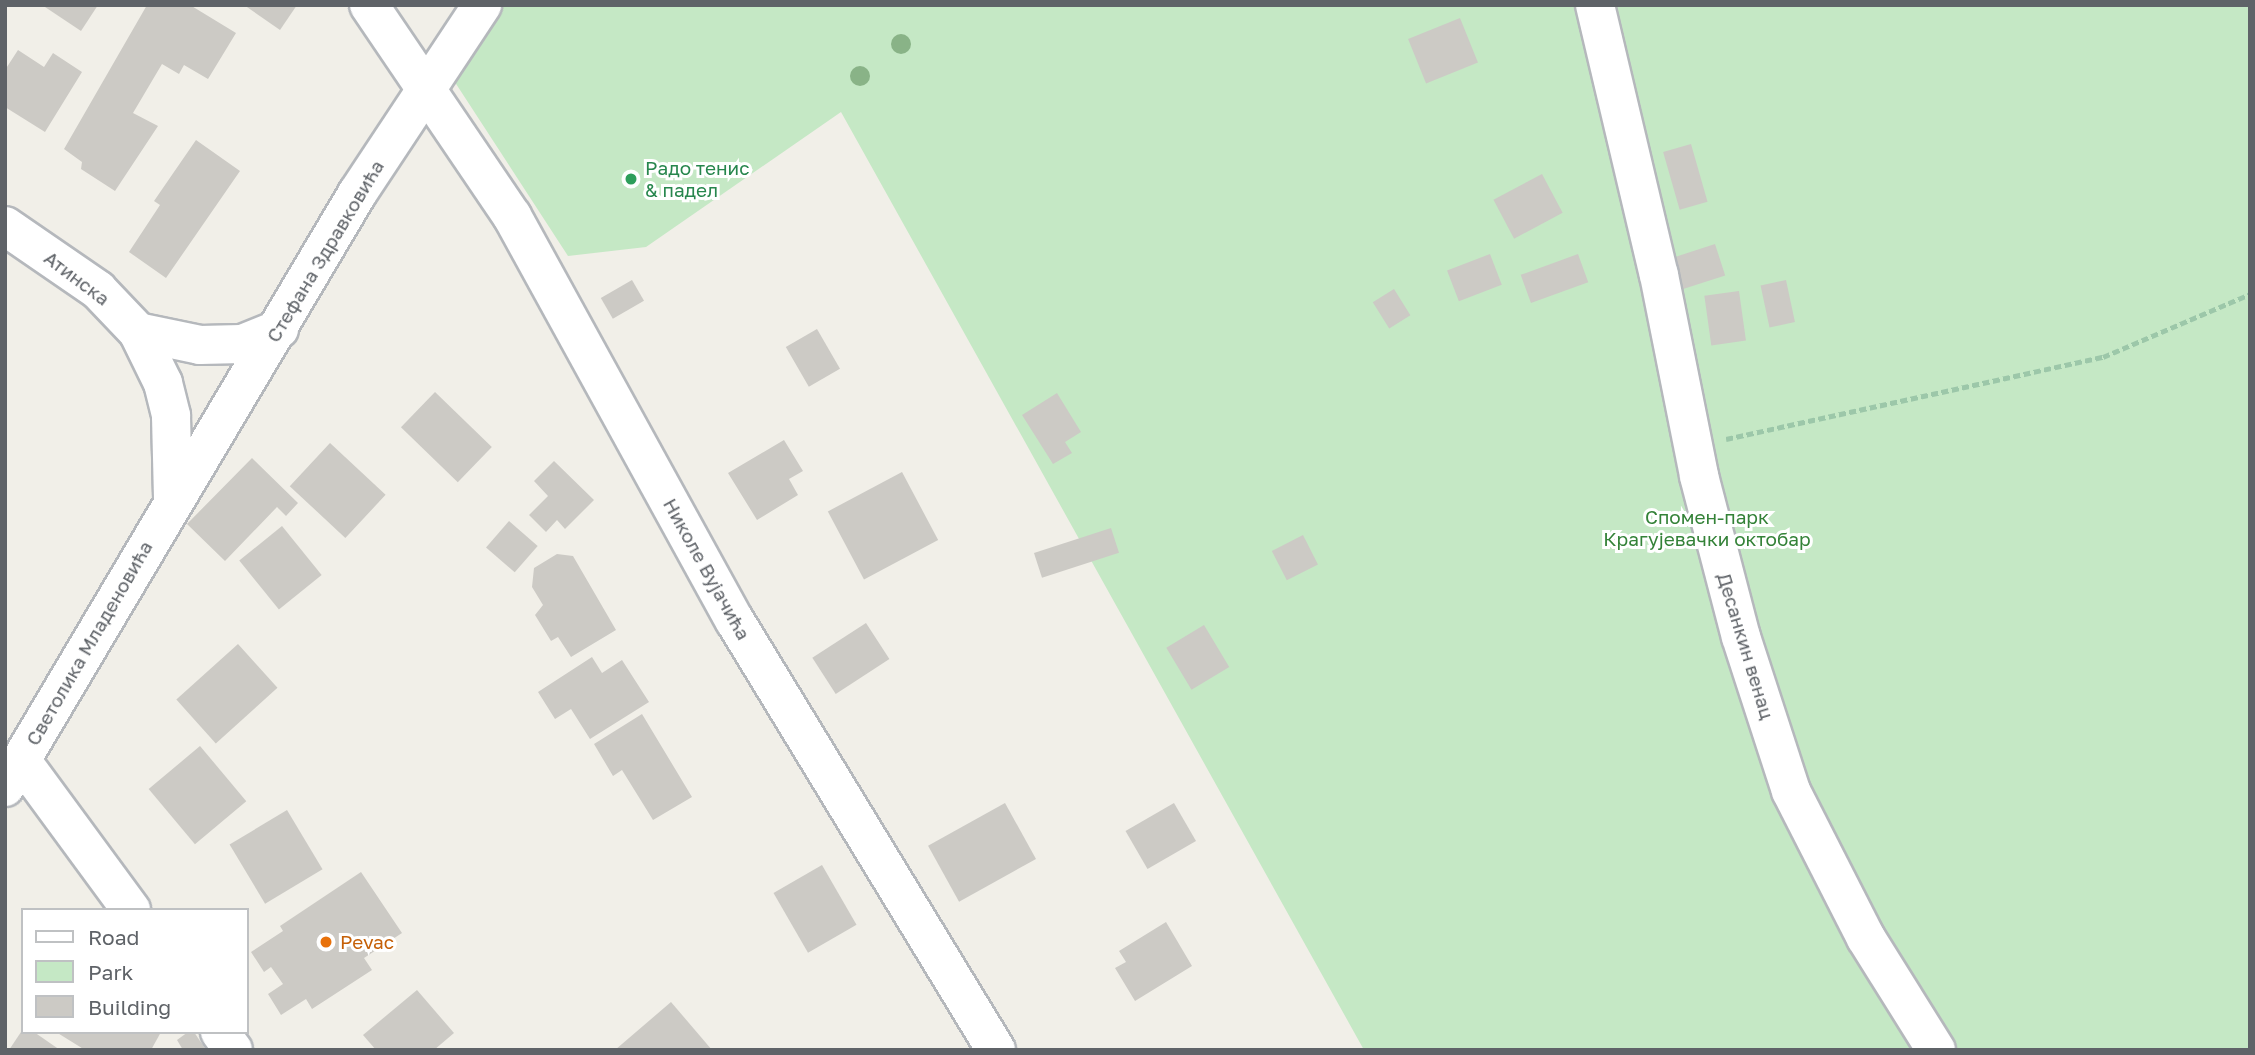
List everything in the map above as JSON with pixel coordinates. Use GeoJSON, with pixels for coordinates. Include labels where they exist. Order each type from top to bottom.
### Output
{"type":"FeatureCollection","features":[{"type":"Feature","properties":{"kind":"street","name":"Николе Вујачића"},"geometry":{"type":"LineString","coordinates":[[369,5],[426,83],[512,216],[735,621],[996,1050]]}},
{"type":"Feature","properties":{"kind":"street","name":"Стефана Здравковића"},"geometry":{"type":"LineString","coordinates":[[173,499],[279,329],[426,83],[482,5]]}},
{"type":"Feature","properties":{"kind":"street","name":"Десанкин венац"},"geometry":{"type":"LineString","coordinates":[[1595,5],[1658,275],[1692,446],[1741,637],[1791,791],[1866,938],[1936,1050]]}},
{"type":"Feature","properties":{"kind":"street","name":"Атинска"},"geometry":{"type":"LineString","coordinates":[[5,226],[98,290],[138,332],[163,383],[171,416],[173,499]]}},
{"type":"Feature","properties":{"kind":"street"},"geometry":{"type":"LineString","coordinates":[[138,332],[200,345],[242,344],[279,329]]}},
{"type":"Feature","properties":{"kind":"street","name":"Светолика Младеновића"},"geometry":{"type":"LineString","coordinates":[[13,773],[173,499]]}},
{"type":"Feature","properties":{"kind":"street"},"geometry":{"type":"LineString","coordinates":[[13,773],[129,908]]}},
{"type":"Feature","properties":{"kind":"street"},"geometry":{"type":"LineString","coordinates":[[221,1034],[233,1050]]}},
{"type":"Feature","properties":{"kind":"path"},"geometry":{"type":"LineString","coordinates":[[1692,446],[2103,356],[2250,294]]}},
{"type":"Feature","properties":{"kind":"green space","name":"Спомен-парк Крагујевачки октобар"},"geometry":{"type":"Polygon","coordinates":[[[498,5],[2250,5],[2250,1050],[1364,1050],[841,112],[646,247],[568,256],[447,70],[498,5]]]}},
{"type":"Feature","properties":{"kind":"building"},"geometry":{"type":"Polygon","coordinates":[[[42,5],[98,5],[81,31],[42,5]]]}},
{"type":"Feature","properties":{"kind":"building"},"geometry":{"type":"Polygon","coordinates":[[[147,5],[190,5],[236,33],[208,79],[184,65],[179,74],[162,64],[133,113],[158,126],[115,191],[81,169],[82,162],[64,149],[147,5]]]}},
{"type":"Feature","properties":{"kind":"building"},"geometry":{"type":"Polygon","coordinates":[[[244,5],[297,5],[280,30],[244,5]]]}},
{"type":"Feature","properties":{"kind":"building"},"geometry":{"type":"Polygon","coordinates":[[[1460,18],[1478,63],[1426,83],[1408,39],[1460,18]]]}},
{"type":"Feature","properties":{"kind":"building"},"geometry":{"type":"Polygon","coordinates":[[[18,50],[44,67],[53,53],[82,72],[45,132],[5,107],[5,70],[18,50]]]}},
{"type":"Feature","properties":{"kind":"building"},"geometry":{"type":"Polygon","coordinates":[[[196,140],[240,171],[166,278],[129,252],[160,205],[154,201],[196,140]]]}},
{"type":"Feature","properties":{"kind":"building"},"geometry":{"type":"Polygon","coordinates":[[[1691,144],[1708,202],[1680,210],[1663,152],[1691,144]]]}},
{"type":"Feature","properties":{"kind":"building"},"geometry":{"type":"Polygon","coordinates":[[[1542,174],[1563,213],[1514,239],[1493,200],[1542,174]]]}},
{"type":"Feature","properties":{"kind":"building"},"geometry":{"type":"Polygon","coordinates":[[[1715,244],[1725,275],[1682,289],[1672,258],[1715,244]]]}},
{"type":"Feature","properties":{"kind":"building"},"geometry":{"type":"Polygon","coordinates":[[[1490,254],[1502,285],[1459,301],[1447,270],[1490,254]]]}},
{"type":"Feature","properties":{"kind":"building"},"geometry":{"type":"Polygon","coordinates":[[[1578,254],[1588,282],[1531,303],[1521,275],[1578,254]]]}},
{"type":"Feature","properties":{"kind":"building"},"geometry":{"type":"Polygon","coordinates":[[[632,280],[644,301],[613,319],[601,298],[632,280]]]}},
{"type":"Feature","properties":{"kind":"building"},"geometry":{"type":"Polygon","coordinates":[[[1786,280],[1795,322],[1770,327],[1761,285],[1786,280]]]}},
{"type":"Feature","properties":{"kind":"building"},"geometry":{"type":"Polygon","coordinates":[[[1394,289],[1410,315],[1389,329],[1373,302],[1394,289]]]}},
{"type":"Feature","properties":{"kind":"building"},"geometry":{"type":"Polygon","coordinates":[[[1739,291],[1746,341],[1711,345],[1704,296],[1739,291]]]}},
{"type":"Feature","properties":{"kind":"building"},"geometry":{"type":"Polygon","coordinates":[[[817,329],[840,369],[809,387],[786,347],[817,329]]]}},
{"type":"Feature","properties":{"kind":"building"},"geometry":{"type":"Polygon","coordinates":[[[435,392],[492,447],[458,482],[401,427],[435,392]]]}},
{"type":"Feature","properties":{"kind":"building"},"geometry":{"type":"Polygon","coordinates":[[[1057,393],[1081,432],[1065,442],[1072,453],[1053,464],[1022,415],[1057,393]]]}},
{"type":"Feature","properties":{"kind":"building"},"geometry":{"type":"Polygon","coordinates":[[[784,440],[803,471],[789,479],[798,495],[757,520],[728,473],[784,440]]]}},
{"type":"Feature","properties":{"kind":"building"},"geometry":{"type":"Polygon","coordinates":[[[330,443],[386,495],[345,538],[290,486],[330,443]]]}},
{"type":"Feature","properties":{"kind":"building"},"geometry":{"type":"Polygon","coordinates":[[[252,458],[298,503],[286,516],[277,507],[225,561],[187,524],[252,458]]]}},
{"type":"Feature","properties":{"kind":"building"},"geometry":{"type":"Polygon","coordinates":[[[554,461],[594,500],[565,529],[557,520],[546,532],[529,515],[548,496],[534,481],[554,461]]]}},
{"type":"Feature","properties":{"kind":"building"},"geometry":{"type":"Polygon","coordinates":[[[902,472],[938,540],[864,579],[828,511],[902,472]]]}},
{"type":"Feature","properties":{"kind":"building"},"geometry":{"type":"Polygon","coordinates":[[[509,521],[538,546],[515,572],[486,547],[509,521]]]}},
{"type":"Feature","properties":{"kind":"building"},"geometry":{"type":"Polygon","coordinates":[[[282,526],[322,575],[279,610],[239,561],[282,526]]]}},
{"type":"Feature","properties":{"kind":"building"},"geometry":{"type":"Polygon","coordinates":[[[1111,528],[1119,553],[1042,578],[1034,553],[1111,528]]]}},
{"type":"Feature","properties":{"kind":"building"},"geometry":{"type":"Polygon","coordinates":[[[1303,535],[1318,564],[1287,580],[1272,551],[1303,535]]]}},
{"type":"Feature","properties":{"kind":"building"},"geometry":{"type":"Polygon","coordinates":[[[557,554],[573,556],[616,630],[571,657],[558,637],[551,641],[535,615],[543,605],[532,587],[534,568],[557,554]]]}},
{"type":"Feature","properties":{"kind":"building"},"geometry":{"type":"Polygon","coordinates":[[[866,623],[889,659],[836,694],[812,658],[866,623]]]}},
{"type":"Feature","properties":{"kind":"building"},"geometry":{"type":"Polygon","coordinates":[[[1204,625],[1229,667],[1192,690],[1166,648],[1204,625]]]}},
{"type":"Feature","properties":{"kind":"building"},"geometry":{"type":"Polygon","coordinates":[[[238,644],[277,688],[216,743],[176,700],[238,644]]]}},
{"type":"Feature","properties":{"kind":"building"},"geometry":{"type":"Polygon","coordinates":[[[592,657],[602,673],[622,660],[649,702],[590,739],[571,709],[555,719],[538,692],[592,657]]]}},
{"type":"Feature","properties":{"kind":"building"},"geometry":{"type":"Polygon","coordinates":[[[642,714],[692,797],[653,820],[622,770],[613,776],[594,744],[642,714]]]}},
{"type":"Feature","properties":{"kind":"building"},"geometry":{"type":"Polygon","coordinates":[[[200,746],[246,801],[195,844],[149,789],[200,746]]]}},
{"type":"Feature","properties":{"kind":"building"},"geometry":{"type":"Polygon","coordinates":[[[1005,803],[1036,859],[959,902],[928,846],[1005,803]]]}},
{"type":"Feature","properties":{"kind":"building"},"geometry":{"type":"Polygon","coordinates":[[[1174,803],[1196,841],[1148,869],[1126,831],[1174,803]]]}},
{"type":"Feature","properties":{"kind":"building"},"geometry":{"type":"Polygon","coordinates":[[[287,810],[323,869],[265,904],[230,845],[287,810]]]}},
{"type":"Feature","properties":{"kind":"building"},"geometry":{"type":"Polygon","coordinates":[[[822,865],[856,925],[808,953],[774,893],[822,865]]]}},
{"type":"Feature","properties":{"kind":"building","name":"Pevac"},"geometry":{"type":"Polygon","coordinates":[[[361,872],[402,933],[364,958],[372,970],[312,1009],[306,999],[281,1015],[268,994],[283,984],[271,967],[264,972],[251,952],[283,931],[280,926],[361,872]]]}},
{"type":"Feature","properties":{"kind":"building"},"geometry":{"type":"Polygon","coordinates":[[[1166,922],[1192,966],[1135,1001],[1115,968],[1126,962],[1119,951],[1166,922]]]}},
{"type":"Feature","properties":{"kind":"building"},"geometry":{"type":"Polygon","coordinates":[[[417,990],[454,1033],[434,1050],[376,1050],[363,1035],[417,990]]]}},
{"type":"Feature","properties":{"kind":"building"},"geometry":{"type":"Polygon","coordinates":[[[671,1002],[712,1050],[615,1050],[671,1002]]]}},
{"type":"Feature","properties":{"kind":"building"},"geometry":{"type":"Polygon","coordinates":[[[21,1032],[37,1034],[60,1050],[9,1050],[21,1032]]]}},
{"type":"Feature","properties":{"kind":"building"},"geometry":{"type":"Polygon","coordinates":[[[59,1034],[160,1034],[151,1050],[85,1050],[59,1034]]]}},
{"type":"Feature","properties":{"kind":"building"},"geometry":{"type":"Polygon","coordinates":[[[185,1034],[195,1034],[206,1050],[183,1050],[177,1040],[185,1034]]]}},
{"type":"Feature","properties":{"kind":"place","name":"Радо тенис & падел"},"geometry":{"type":"Point","coordinates":[631,179]}},
{"type":"Feature","properties":{"kind":"place","name":"Pevac"},"geometry":{"type":"Point","coordinates":[326,942]}}]}
